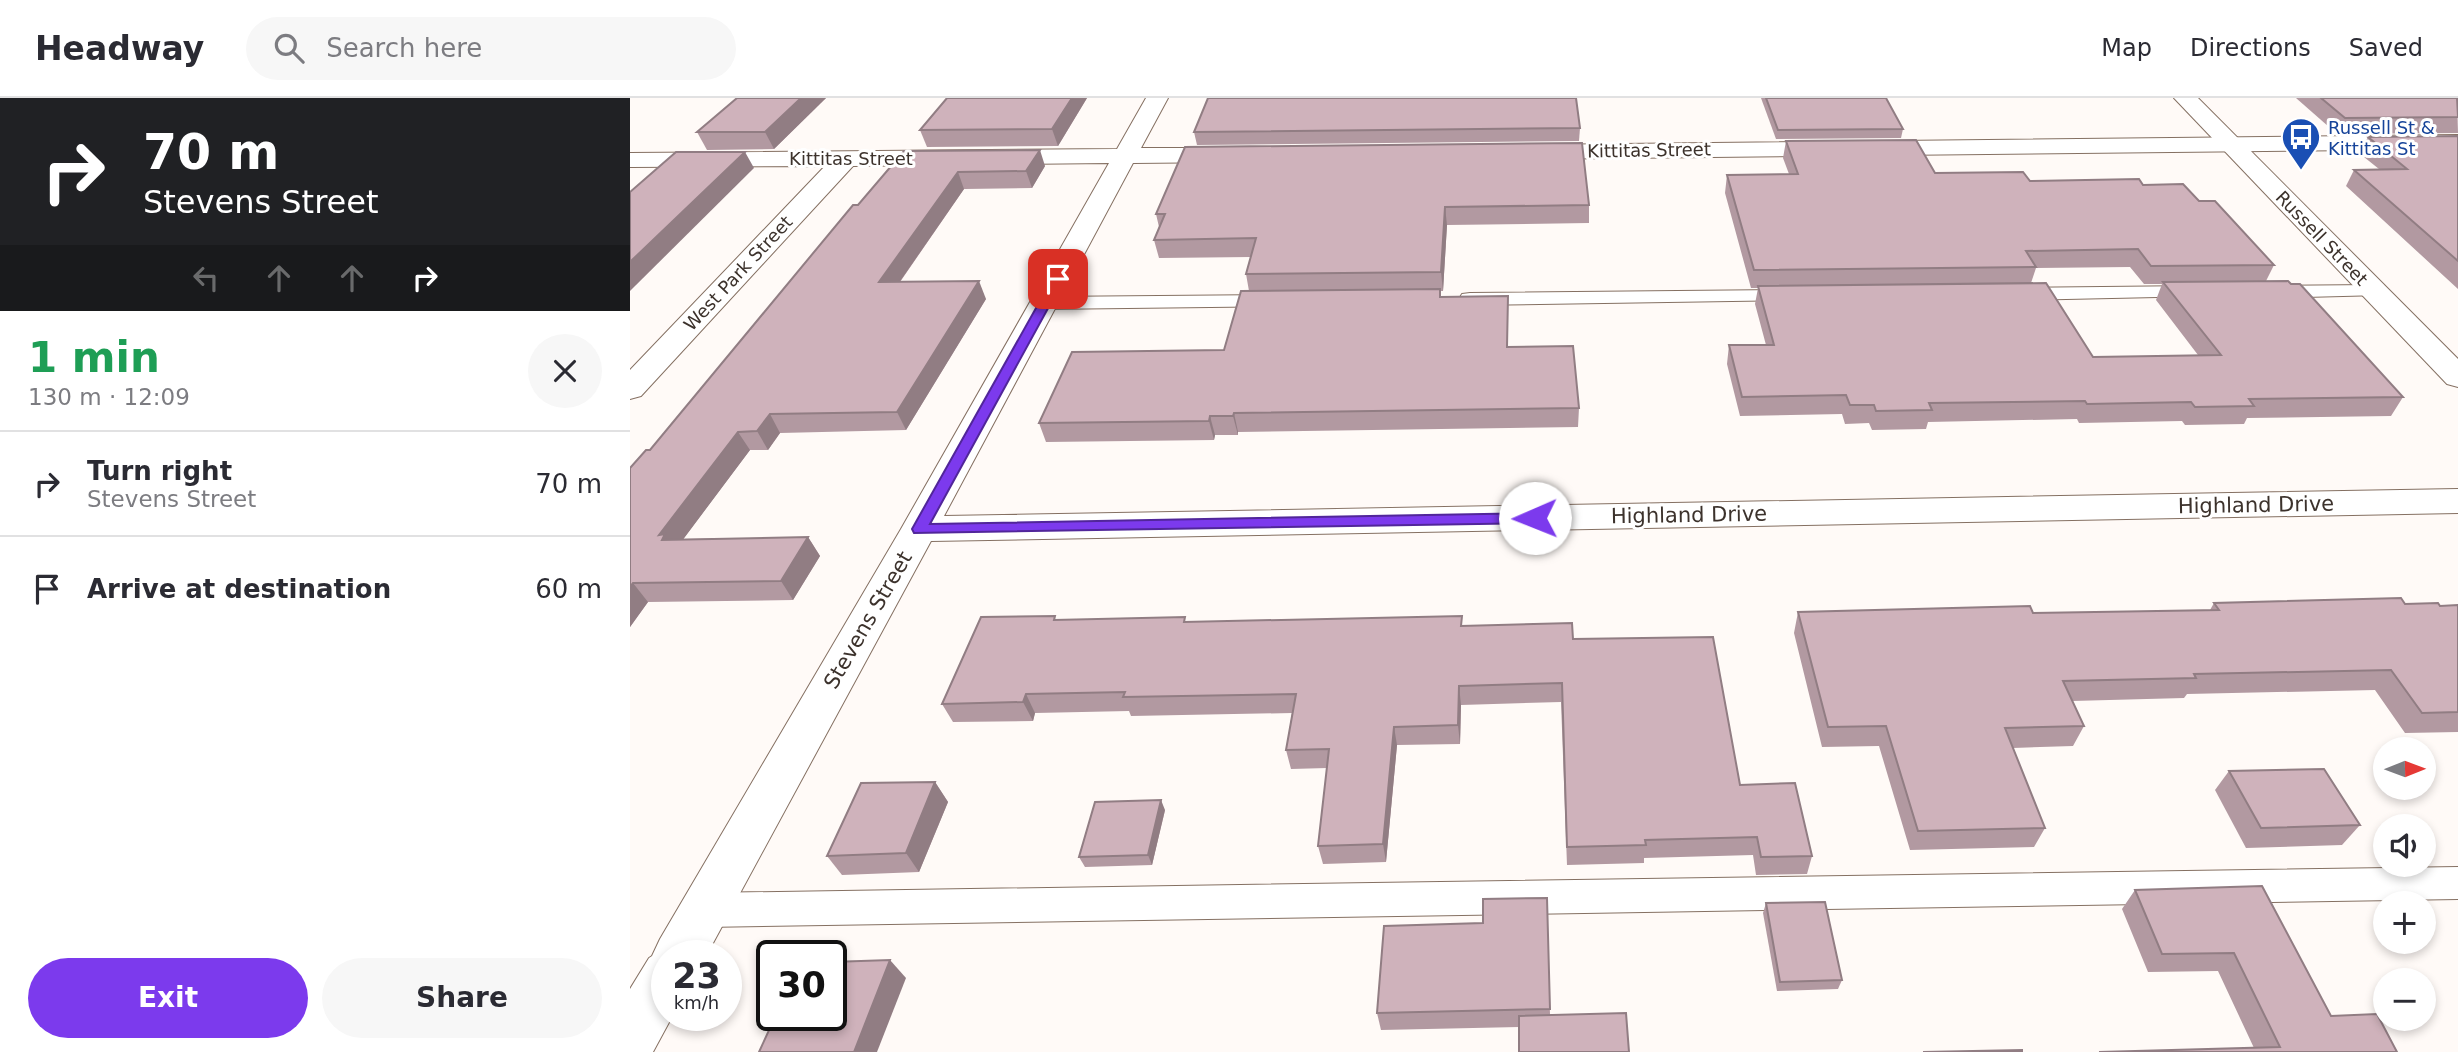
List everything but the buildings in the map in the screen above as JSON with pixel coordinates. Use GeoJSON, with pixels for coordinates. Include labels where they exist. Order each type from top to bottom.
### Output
{"type":"FeatureCollection","features":[{"type":"Feature","properties":{"kind":"street","name":"Stevens Street"},"geometry":{"type":"LineString","coordinates":[[687,940],[919,529],[1157,98]]}},
{"type":"Feature","properties":{"kind":"street","name":"Russell Street"},"geometry":{"type":"LineString","coordinates":[[2185,98],[2458,377]]}},
{"type":"Feature","properties":{"kind":"street","name":"Kittitas Street"},"geometry":{"type":"LineString","coordinates":[[1503,152],[2458,142]]}},
{"type":"Feature","properties":{"kind":"street","name":"Kittitas Street"},"geometry":{"type":"LineString","coordinates":[[630,160],[1251,155]]}},
{"type":"Feature","properties":{"kind":"street","name":"West Park Street"},"geometry":{"type":"LineString","coordinates":[[630,389],[846,158]]}},
{"type":"Feature","properties":{"kind":"street","name":"Highland Drive"},"geometry":{"type":"LineString","coordinates":[[919,529],[2458,501]]}},
{"type":"Feature","properties":{"kind":"street"},"geometry":{"type":"LineString","coordinates":[[630,1041],[651,1004]]}},
{"type":"Feature","properties":{"kind":"lane"},"geometry":{"type":"LineString","coordinates":[[2248,292],[2374,291]]}},
{"type":"Feature","properties":{"kind":"lane"},"geometry":{"type":"LineString","coordinates":[[1996,294],[2220,292]]}},
{"type":"Feature","properties":{"kind":"lane"},"geometry":{"type":"LineString","coordinates":[[1450,299],[1814,296]]}},
{"type":"Feature","properties":{"kind":"lane"},"geometry":{"type":"LineString","coordinates":[[1045,303],[1296,301]]}},
{"type":"Feature","properties":{"kind":"lane"},"geometry":{"type":"LineString","coordinates":[[704,910],[2458,883]]}},
{"type":"Feature","properties":{"kind":"place","name":"Russell St & Kittitas St"},"geometry":{"type":"Point","coordinates":[2301,171]}},
{"type":"Feature","properties":{"kind":"route"},"geometry":{"type":"LineString","coordinates":[[1058,279],[919,529],[1535,518]]}}]}
